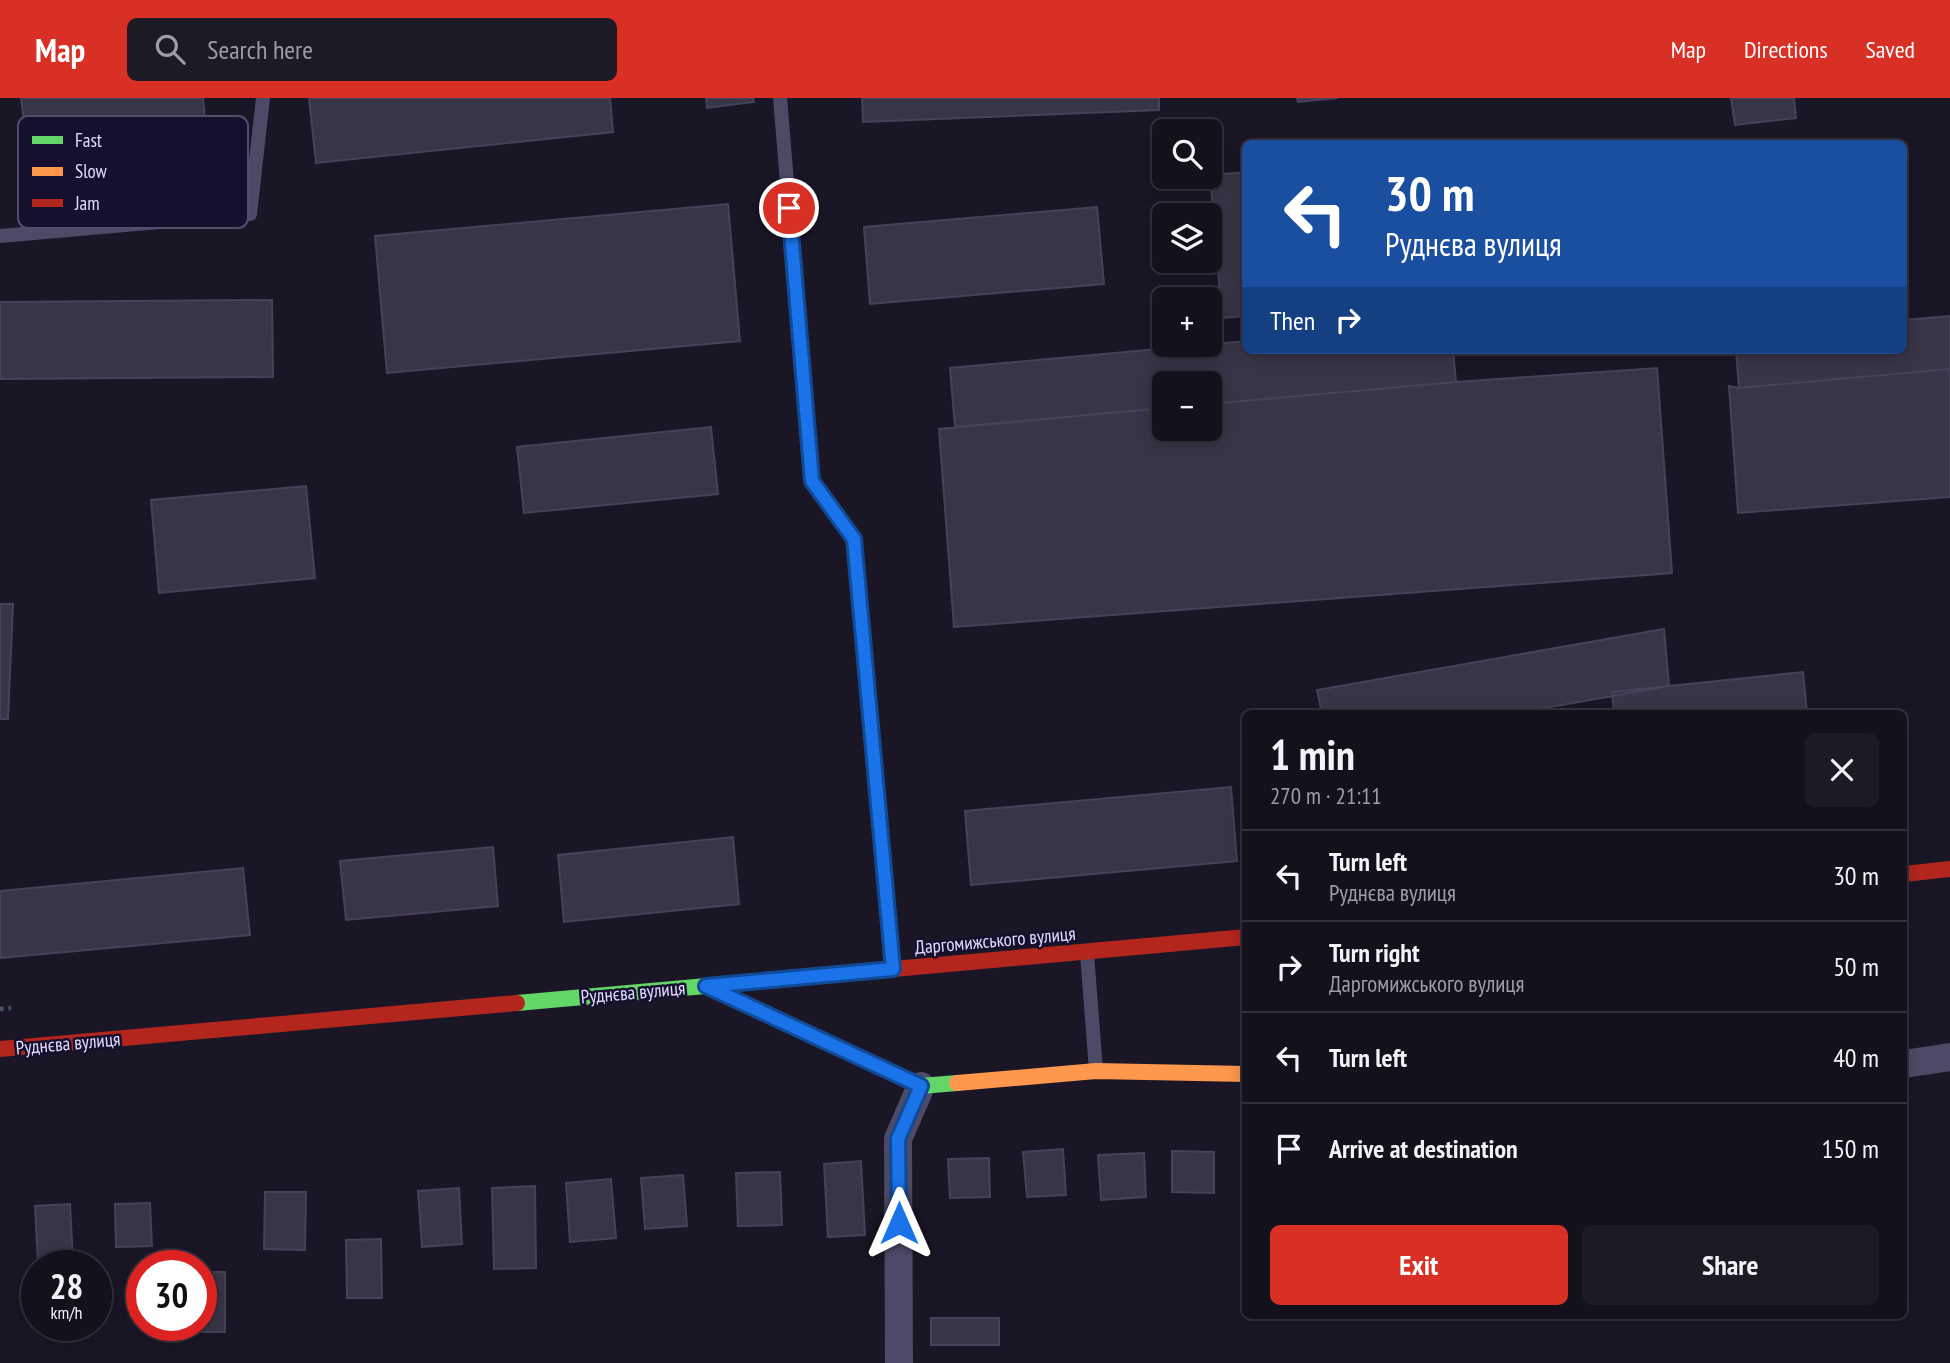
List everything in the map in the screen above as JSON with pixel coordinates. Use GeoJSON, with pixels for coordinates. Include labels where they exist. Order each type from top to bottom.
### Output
{"type":"FeatureCollection","features":[{"type":"Feature","properties":{"kind":"street"},"geometry":{"type":"LineString","coordinates":[[1907,874],[1950,869]]}},
{"type":"Feature","properties":{"kind":"street","name":"Даргомижського вулиця"},"geometry":{"type":"LineString","coordinates":[[706,986],[1242,937]]}},
{"type":"Feature","properties":{"kind":"street","name":"Руднєва вулиця"},"geometry":{"type":"LineString","coordinates":[[0,1049],[706,986],[921,1086],[1096,1071],[1242,1074]]}},
{"type":"Feature","properties":{"kind":"street"},"geometry":{"type":"LineString","coordinates":[[1907,1064],[1950,1057]]}},
{"type":"Feature","properties":{"kind":"street"},"geometry":{"type":"LineString","coordinates":[[899,1363],[898,1139],[921,1086]]}},
{"type":"Feature","properties":{"kind":"lane"},"geometry":{"type":"LineString","coordinates":[[248,214],[263,98]]}},
{"type":"Feature","properties":{"kind":"lane"},"geometry":{"type":"LineString","coordinates":[[780,98],[812,481],[854,539],[893,969]]}},
{"type":"Feature","properties":{"kind":"lane"},"geometry":{"type":"LineString","coordinates":[[0,236],[91,228]]}},
{"type":"Feature","properties":{"kind":"lane"},"geometry":{"type":"LineString","coordinates":[[1087,953],[1096,1071]]}},
{"type":"Feature","properties":{"kind":"building"},"geometry":{"type":"Polygon","coordinates":[[[21,98],[203,98],[205,116],[23,116],[21,98]]]}},
{"type":"Feature","properties":{"kind":"building"},"geometry":{"type":"Polygon","coordinates":[[[309,98],[610,98],[613,132],[316,163],[309,98]]]}},
{"type":"Feature","properties":{"kind":"building"},"geometry":{"type":"Polygon","coordinates":[[[706,98],[753,98],[754,102],[707,108],[706,98]]]}},
{"type":"Feature","properties":{"kind":"building"},"geometry":{"type":"Polygon","coordinates":[[[862,98],[1159,98],[1159,110],[863,122],[862,98]]]}},
{"type":"Feature","properties":{"kind":"building"},"geometry":{"type":"Polygon","coordinates":[[[1297,98],[1338,98],[1298,102],[1297,98]]]}},
{"type":"Feature","properties":{"kind":"building"},"geometry":{"type":"Polygon","coordinates":[[[1731,98],[1794,98],[1796,118],[1735,125],[1731,98]]]}},
{"type":"Feature","properties":{"kind":"building"},"geometry":{"type":"Polygon","coordinates":[[[1242,172],[1242,316],[1222,318],[1222,287],[1219,287],[1218,273],[1222,273],[1222,203],[1212,203],[1211,189],[1222,189],[1222,174],[1242,172]]]}},
{"type":"Feature","properties":{"kind":"building"},"geometry":{"type":"Polygon","coordinates":[[[728,204],[740,341],[387,373],[375,236],[728,204]]]}},
{"type":"Feature","properties":{"kind":"building"},"geometry":{"type":"Polygon","coordinates":[[[1097,207],[1104,284],[870,304],[864,227],[1097,207]]]}},
{"type":"Feature","properties":{"kind":"building"},"geometry":{"type":"Polygon","coordinates":[[[272,300],[273,377],[0,379],[0,302],[272,300]]]}},
{"type":"Feature","properties":{"kind":"building"},"geometry":{"type":"Polygon","coordinates":[[[1950,316],[1950,369],[1739,388],[1736,354],[1907,354],[1907,320],[1950,316]]]}},
{"type":"Feature","properties":{"kind":"building"},"geometry":{"type":"Polygon","coordinates":[[[1242,341],[1242,354],[1453,354],[1456,382],[1222,403],[1222,371],[1152,371],[1152,409],[955,427],[950,368],[1152,350],[1152,357],[1222,357],[1222,343],[1242,341]]]}},
{"type":"Feature","properties":{"kind":"building"},"geometry":{"type":"Polygon","coordinates":[[[1657,368],[1672,573],[954,627],[939,429],[1152,409],[1152,441],[1222,441],[1222,403],[1657,368]]]}},
{"type":"Feature","properties":{"kind":"building"},"geometry":{"type":"Polygon","coordinates":[[[1950,369],[1950,497],[1738,513],[1729,386],[1739,388],[1950,369]]]}},
{"type":"Feature","properties":{"kind":"building"},"geometry":{"type":"Polygon","coordinates":[[[711,427],[718,494],[524,513],[517,447],[711,427]]]}},
{"type":"Feature","properties":{"kind":"building"},"geometry":{"type":"Polygon","coordinates":[[[306,486],[315,578],[159,593],[151,500],[306,486]]]}},
{"type":"Feature","properties":{"kind":"building"},"geometry":{"type":"Polygon","coordinates":[[[0,604],[13,604],[8,719],[0,719],[0,604]]]}},
{"type":"Feature","properties":{"kind":"building"},"geometry":{"type":"Polygon","coordinates":[[[1664,629],[1669,686],[1534,710],[1321,710],[1317,690],[1664,629]]]}},
{"type":"Feature","properties":{"kind":"building"},"geometry":{"type":"Polygon","coordinates":[[[1803,672],[1807,710],[1614,710],[1612,692],[1803,672]]]}},
{"type":"Feature","properties":{"kind":"building"},"geometry":{"type":"Polygon","coordinates":[[[1231,787],[1237,861],[971,885],[965,811],[1231,787]]]}},
{"type":"Feature","properties":{"kind":"building"},"geometry":{"type":"Polygon","coordinates":[[[733,837],[739,904],[564,922],[558,855],[733,837]]]}},
{"type":"Feature","properties":{"kind":"building"},"geometry":{"type":"Polygon","coordinates":[[[493,847],[498,906],[346,920],[340,861],[493,847]]]}},
{"type":"Feature","properties":{"kind":"building"},"geometry":{"type":"Polygon","coordinates":[[[243,868],[250,935],[0,958],[0,891],[243,868]]]}},
{"type":"Feature","properties":{"kind":"building"},"geometry":{"type":"Polygon","coordinates":[[[1063,1149],[1066,1195],[1027,1197],[1023,1152],[1063,1149]]]}},
{"type":"Feature","properties":{"kind":"building"},"geometry":{"type":"Polygon","coordinates":[[[1172,1151],[1214,1152],[1214,1193],[1172,1192],[1172,1151]]]}},
{"type":"Feature","properties":{"kind":"building"},"geometry":{"type":"Polygon","coordinates":[[[1144,1153],[1146,1197],[1101,1200],[1098,1155],[1144,1153]]]}},
{"type":"Feature","properties":{"kind":"building"},"geometry":{"type":"Polygon","coordinates":[[[989,1158],[990,1197],[950,1198],[948,1159],[989,1158]]]}},
{"type":"Feature","properties":{"kind":"building"},"geometry":{"type":"Polygon","coordinates":[[[861,1161],[865,1235],[828,1237],[824,1164],[861,1161]]]}},
{"type":"Feature","properties":{"kind":"building"},"geometry":{"type":"Polygon","coordinates":[[[780,1172],[782,1225],[738,1226],[736,1173],[780,1172]]]}},
{"type":"Feature","properties":{"kind":"building"},"geometry":{"type":"Polygon","coordinates":[[[683,1175],[687,1226],[645,1229],[641,1178],[683,1175]]]}},
{"type":"Feature","properties":{"kind":"building"},"geometry":{"type":"Polygon","coordinates":[[[611,1179],[616,1238],[570,1242],[566,1183],[611,1179]]]}},
{"type":"Feature","properties":{"kind":"building"},"geometry":{"type":"Polygon","coordinates":[[[535,1186],[536,1268],[494,1269],[492,1188],[535,1186]]]}},
{"type":"Feature","properties":{"kind":"building"},"geometry":{"type":"Polygon","coordinates":[[[459,1188],[462,1244],[422,1247],[418,1191],[459,1188]]]}},
{"type":"Feature","properties":{"kind":"building"},"geometry":{"type":"Polygon","coordinates":[[[265,1192],[306,1192],[305,1250],[264,1249],[265,1192]]]}},
{"type":"Feature","properties":{"kind":"building"},"geometry":{"type":"Polygon","coordinates":[[[150,1203],[152,1246],[116,1247],[115,1204],[150,1203]]]}},
{"type":"Feature","properties":{"kind":"building"},"geometry":{"type":"Polygon","coordinates":[[[70,1204],[72,1250],[37,1250],[35,1206],[70,1204]]]}},
{"type":"Feature","properties":{"kind":"building"},"geometry":{"type":"Polygon","coordinates":[[[381,1239],[382,1298],[347,1298],[346,1240],[381,1239]]]}},
{"type":"Feature","properties":{"kind":"building"},"geometry":{"type":"Polygon","coordinates":[[[217,1272],[225,1272],[225,1332],[217,1332],[217,1272]]]}},
{"type":"Feature","properties":{"kind":"building"},"geometry":{"type":"Polygon","coordinates":[[[931,1318],[999,1318],[999,1345],[931,1345],[931,1318]]]}},
{"type":"Feature","properties":{"kind":"traffic: fast"},"geometry":{"type":"LineString","coordinates":[[517,1003],[860,972]]}},
{"type":"Feature","properties":{"kind":"traffic: fast"},"geometry":{"type":"LineString","coordinates":[[708,987],[921,1086],[957,1083]]}},
{"type":"Feature","properties":{"kind":"traffic: slow"},"geometry":{"type":"LineString","coordinates":[[957,1083],[1096,1071],[1242,1074]]}},
{"type":"Feature","properties":{"kind":"traffic: jam"},"geometry":{"type":"LineString","coordinates":[[1907,874],[1950,869]]}},
{"type":"Feature","properties":{"kind":"traffic: jam"},"geometry":{"type":"LineString","coordinates":[[860,972],[1242,937]]}},
{"type":"Feature","properties":{"kind":"traffic: jam"},"geometry":{"type":"LineString","coordinates":[[0,1049],[517,1003]]}},
{"type":"Feature","properties":{"kind":"route"},"geometry":{"type":"LineString","coordinates":[[789,208],[812,481],[854,539],[893,969],[706,986],[921,1086],[898,1139],[899,1223]]}}]}
